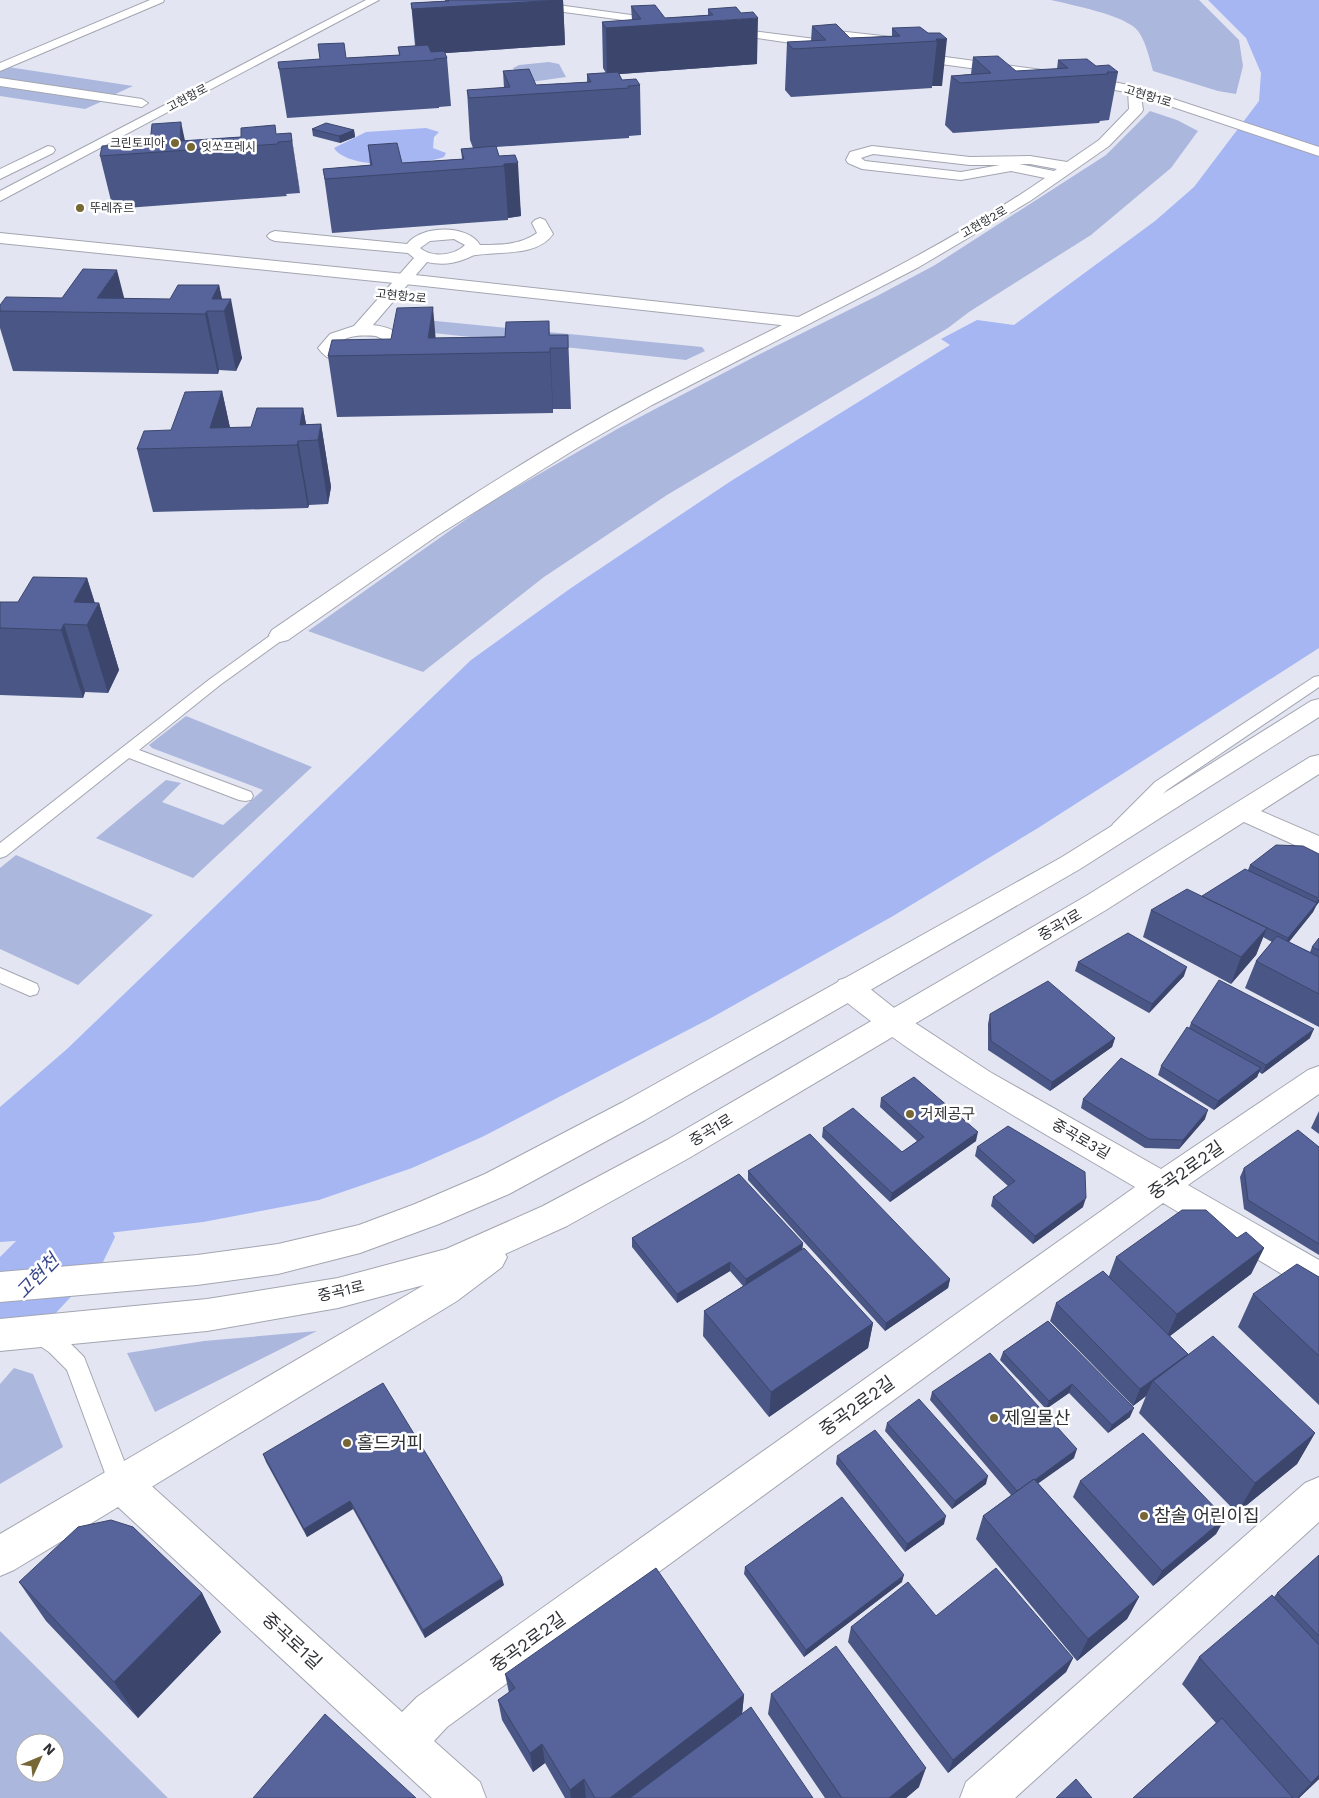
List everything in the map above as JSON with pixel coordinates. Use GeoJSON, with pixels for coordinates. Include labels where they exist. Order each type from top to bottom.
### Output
{"type":"FeatureCollection","features":[{"type":"Feature","properties":{"kind":"street"},"geometry":{"type":"LineString","coordinates":[[0,67],[159,0]]}},
{"type":"Feature","properties":{"kind":"street"},"geometry":{"type":"LineString","coordinates":[[298,26],[350,0]]}},
{"type":"Feature","properties":{"kind":"street","name":"고현항로"},"geometry":{"type":"LineString","coordinates":[[0,197],[374,0]]}},
{"type":"Feature","properties":{"kind":"street"},"geometry":{"type":"LineString","coordinates":[[496,0],[681,25]]}},
{"type":"Feature","properties":{"kind":"street"},"geometry":{"type":"LineString","coordinates":[[555,0],[672,14]]}},
{"type":"Feature","properties":{"kind":"street"},"geometry":{"type":"LineString","coordinates":[[867,50],[711,24],[918,44]]}},
{"type":"Feature","properties":{"kind":"street","name":"고현항1로"},"geometry":{"type":"LineString","coordinates":[[896,54],[1072,78],[1134,90],[1319,152]]}},
{"type":"Feature","properties":{"kind":"street","name":"고현항로"},"geometry":{"type":"LineString","coordinates":[[0,82],[146,101],[124,112]]}},
{"type":"Feature","properties":{"kind":"street","name":"고현항2로"},"geometry":{"type":"LineString","coordinates":[[280,635],[499,487],[646,401],[771,335],[913,264],[1025,198],[1104,143],[1136,110],[1134,90]]}},
{"type":"Feature","properties":{"kind":"street"},"geometry":{"type":"LineString","coordinates":[[0,175],[62,144]]}},
{"type":"Feature","properties":{"kind":"street"},"geometry":{"type":"LineString","coordinates":[[872,150],[970,161],[1030,160],[1063,171],[1011,167],[961,176],[862,165],[853,160],[855,156],[872,150]]}},
{"type":"Feature","properties":{"kind":"street"},"geometry":{"type":"LineString","coordinates":[[275,236],[417,253],[443,258],[457,256],[470,250],[517,247],[538,242],[546,234],[540,223]]}},
{"type":"Feature","properties":{"kind":"street"},"geometry":{"type":"LineString","coordinates":[[417,253],[412,245],[416,241],[443,235],[468,239],[473,246],[470,250]]}},
{"type":"Feature","properties":{"kind":"street","name":"고현항2로"},"geometry":{"type":"LineString","coordinates":[[0,238],[424,281],[799,322]]}},
{"type":"Feature","properties":{"kind":"street"},"geometry":{"type":"LineString","coordinates":[[359,331],[387,326],[396,345],[386,354],[367,360],[336,357],[327,348],[334,338],[359,331],[381,294],[403,279],[417,253]]}},
{"type":"Feature","properties":{"kind":"street"},"geometry":{"type":"LineString","coordinates":[[0,254],[106,265]]}},
{"type":"Feature","properties":{"kind":"street"},"geometry":{"type":"LineString","coordinates":[[424,281],[443,258]]}},
{"type":"Feature","properties":{"kind":"street","name":"고현항2로"},"geometry":{"type":"LineString","coordinates":[[381,294],[412,297],[424,281]]}},
{"type":"Feature","properties":{"kind":"street"},"geometry":{"type":"LineString","coordinates":[[742,332],[771,335]]}},
{"type":"Feature","properties":{"kind":"street"},"geometry":{"type":"LineString","coordinates":[[0,1287],[197,1270],[278,1259],[360,1239],[427,1214],[497,1184],[634,1111],[1071,862],[1319,706]]}},
{"type":"Feature","properties":{"kind":"street","name":"중곡1로"},"geometry":{"type":"LineString","coordinates":[[0,1335],[39,1333],[207,1315],[338,1293],[452,1262],[555,1216],[678,1149],[1096,903],[1319,763]]}},
{"type":"Feature","properties":{"kind":"street"},"geometry":{"type":"LineString","coordinates":[[1242,811],[1319,847]]}},
{"type":"Feature","properties":{"kind":"street","name":"중곡로3길"},"geometry":{"type":"LineString","coordinates":[[849,988],[892,1023],[979,1080],[1319,1278]]}},
{"type":"Feature","properties":{"kind":"street","name":"중곡2로2길"},"geometry":{"type":"LineString","coordinates":[[402,1743],[432,1712],[1162,1186],[1319,1078]]}},
{"type":"Feature","properties":{"kind":"street"},"geometry":{"type":"LineString","coordinates":[[0,1556],[445,1290],[532,1226]]}},
{"type":"Feature","properties":{"kind":"street","name":"중곡로1길"},"geometry":{"type":"LineString","coordinates":[[121,1484],[464,1798]]}},
{"type":"Feature","properties":{"kind":"street"},"geometry":{"type":"LineString","coordinates":[[982,1798],[1319,1496]]}},
{"type":"Feature","properties":{"kind":"lane"},"geometry":{"type":"LineString","coordinates":[[0,852],[127,751],[280,635]]}},
{"type":"Feature","properties":{"kind":"lane"},"geometry":{"type":"LineString","coordinates":[[1107,840],[1161,786],[1319,680]]}},
{"type":"Feature","properties":{"kind":"lane"},"geometry":{"type":"LineString","coordinates":[[127,751],[245,796]]}},
{"type":"Feature","properties":{"kind":"lane"},"geometry":{"type":"LineString","coordinates":[[0,974],[30,989]]}},
{"type":"Feature","properties":{"kind":"lane"},"geometry":{"type":"LineString","coordinates":[[39,1333],[57,1344],[76,1364],[121,1484]]}},
{"type":"Feature","properties":{"kind":"shaded area"},"geometry":{"type":"Polygon","coordinates":[[[1051,0],[1199,0],[1239,40],[1243,66],[1236,94],[1218,91],[1153,71],[1143,40],[1132,25],[1110,15],[1051,0]]]}},
{"type":"Feature","properties":{"kind":"shaded area"},"geometry":{"type":"Polygon","coordinates":[[[1208,0],[1319,0],[1319,648],[1038,828],[893,916],[711,1018],[482,1137],[412,1168],[319,1200],[203,1222],[74,1237],[0,1242],[0,1107],[67,1049],[471,660],[571,588],[731,481],[950,345],[941,339],[977,320],[1014,325],[1155,221],[1194,187],[1259,101],[1261,73],[1246,38],[1208,0]]]}},
{"type":"Feature","properties":{"kind":"shaded area"},"geometry":{"type":"Polygon","coordinates":[[[549,62],[559,64],[566,77],[531,82],[519,80],[513,68],[519,65],[549,62]]]}},
{"type":"Feature","properties":{"kind":"shaded area"},"geometry":{"type":"Polygon","coordinates":[[[8,67],[133,86],[111,96],[0,79],[0,70],[8,67]]]}},
{"type":"Feature","properties":{"kind":"shaded area"},"geometry":{"type":"Polygon","coordinates":[[[0,84],[105,100],[85,109],[0,96],[0,84]]]}},
{"type":"Feature","properties":{"kind":"shaded area"},"geometry":{"type":"Polygon","coordinates":[[[1150,111],[1177,120],[1198,131],[1171,168],[1091,235],[969,312],[948,328],[667,495],[544,577],[423,672],[308,631],[489,503],[619,428],[935,265],[1106,155],[1150,111]]]}},
{"type":"Feature","properties":{"kind":"shaded area"},"geometry":{"type":"Polygon","coordinates":[[[426,128],[439,132],[434,137],[433,148],[446,153],[444,157],[403,164],[369,163],[342,155],[334,148],[366,132],[426,128]]]}},
{"type":"Feature","properties":{"kind":"shaded area"},"geometry":{"type":"Polygon","coordinates":[[[405,318],[702,347],[705,351],[686,360],[396,329],[405,318]]]}},
{"type":"Feature","properties":{"kind":"shaded area"},"geometry":{"type":"Polygon","coordinates":[[[186,716],[312,767],[193,878],[96,838],[166,780],[181,783],[162,802],[223,825],[263,790],[152,748],[149,745],[186,716]]]}},
{"type":"Feature","properties":{"kind":"shaded area"},"geometry":{"type":"Polygon","coordinates":[[[16,855],[153,915],[78,985],[0,949],[0,868],[16,855]]]}},
{"type":"Feature","properties":{"kind":"shaded area"},"geometry":{"type":"Polygon","coordinates":[[[317,1331],[155,1412],[127,1353],[204,1341],[317,1331]]]}},
{"type":"Feature","properties":{"kind":"shaded area"},"geometry":{"type":"Polygon","coordinates":[[[14,1368],[33,1374],[63,1447],[0,1484],[0,1384],[14,1368]]]}},
{"type":"Feature","properties":{"kind":"shaded area"},"geometry":{"type":"Polygon","coordinates":[[[0,1631],[168,1798],[0,1798],[0,1631]]]}},
{"type":"Feature","properties":{"kind":"building"},"geometry":{"type":"Polygon","coordinates":[[[448,0],[560,0],[412,9],[411,3],[448,0]]]}},
{"type":"Feature","properties":{"kind":"building"},"geometry":{"type":"Polygon","coordinates":[[[655,5],[665,18],[713,15],[708,9],[736,7],[741,13],[753,12],[758,18],[606,28],[602,22],[641,19],[631,6],[655,5]]]}},
{"type":"Feature","properties":{"kind":"building"},"geometry":{"type":"Polygon","coordinates":[[[836,24],[850,38],[900,36],[892,28],[920,27],[928,33],[940,33],[947,39],[793,49],[787,42],[826,40],[812,26],[836,24]]]}},
{"type":"Feature","properties":{"kind":"building"},"geometry":{"type":"Polygon","coordinates":[[[344,43],[346,58],[400,55],[398,47],[428,45],[431,52],[444,51],[447,58],[279,69],[278,62],[320,59],[318,44],[344,43]]]}},
{"type":"Feature","properties":{"kind":"building"},"geometry":{"type":"Polygon","coordinates":[[[998,56],[1016,71],[1068,68],[1058,60],[1087,59],[1096,66],[1109,65],[1118,72],[960,83],[951,76],[991,73],[973,57],[998,56]]]}},
{"type":"Feature","properties":{"kind":"building"},"geometry":{"type":"Polygon","coordinates":[[[529,69],[536,85],[591,82],[587,74],[618,72],[622,80],[636,79],[640,85],[628,86],[629,88],[469,98],[467,90],[510,87],[503,71],[529,69]]]}},
{"type":"Feature","properties":{"kind":"building"},"geometry":{"type":"Polygon","coordinates":[[[181,122],[180,141],[241,137],[241,128],[275,125],[276,134],[291,133],[292,141],[278,142],[278,144],[100,156],[102,146],[150,143],[152,124],[181,122]]]}},
{"type":"Feature","properties":{"kind":"building"},"geometry":{"type":"Polygon","coordinates":[[[326,123],[354,130],[339,136],[312,129],[326,123]]]}},
{"type":"Feature","properties":{"kind":"building"},"geometry":{"type":"Polygon","coordinates":[[[397,143],[402,163],[464,159],[461,149],[496,146],[499,156],[515,155],[518,163],[504,164],[504,166],[325,179],[323,169],[372,165],[368,145],[397,143]]]}},
{"type":"Feature","properties":{"kind":"building"},"geometry":{"type":"Polygon","coordinates":[[[83,269],[117,270],[97,298],[170,299],[178,285],[219,285],[212,299],[231,299],[224,311],[207,311],[205,314],[0,311],[0,305],[6,297],[62,298],[83,269]]]}},
{"type":"Feature","properties":{"kind":"building"},"geometry":{"type":"Polygon","coordinates":[[[433,307],[428,338],[505,337],[506,322],[549,321],[549,335],[568,335],[568,348],[550,348],[550,352],[328,356],[332,340],[391,339],[397,308],[433,307]]]}},
{"type":"Feature","properties":{"kind":"building"},"geometry":{"type":"Polygon","coordinates":[[[222,391],[210,428],[251,427],[257,408],[303,408],[300,425],[321,424],[318,440],[298,441],[297,445],[137,449],[144,431],[171,430],[185,392],[222,391]]]}},
{"type":"Feature","properties":{"kind":"building"},"geometry":{"type":"Polygon","coordinates":[[[33,577],[87,578],[74,602],[99,603],[87,625],[64,624],[61,630],[0,628],[0,602],[18,602],[33,577]]]}},
{"type":"Feature","properties":{"kind":"building"},"geometry":{"type":"Polygon","coordinates":[[[1276,845],[1303,846],[1319,854],[1318,898],[1250,865],[1276,845]]]}},
{"type":"Feature","properties":{"kind":"building"},"geometry":{"type":"Polygon","coordinates":[[[1245,869],[1317,903],[1288,938],[1202,896],[1245,869]]]}},
{"type":"Feature","properties":{"kind":"building"},"geometry":{"type":"Polygon","coordinates":[[[1187,889],[1267,928],[1241,957],[1151,910],[1187,889]]]}},
{"type":"Feature","properties":{"kind":"building"},"geometry":{"type":"Polygon","coordinates":[[[1128,933],[1187,967],[1152,1004],[1078,962],[1128,933]]]}},
{"type":"Feature","properties":{"kind":"building"},"geometry":{"type":"Polygon","coordinates":[[[1277,936],[1319,957],[1319,994],[1256,961],[1277,936]]]}},
{"type":"Feature","properties":{"kind":"building"},"geometry":{"type":"Polygon","coordinates":[[[1319,938],[1319,950],[1312,947],[1319,938]]]}},
{"type":"Feature","properties":{"kind":"building"},"geometry":{"type":"Polygon","coordinates":[[[1219,980],[1314,1029],[1266,1065],[1191,1023],[1219,980]]]}},
{"type":"Feature","properties":{"kind":"building"},"geometry":{"type":"Polygon","coordinates":[[[1048,981],[1115,1038],[1052,1082],[991,1041],[990,1014],[1048,981]]]}},
{"type":"Feature","properties":{"kind":"building"},"geometry":{"type":"Polygon","coordinates":[[[1187,1027],[1261,1068],[1218,1101],[1161,1066],[1187,1027]]]}},
{"type":"Feature","properties":{"kind":"building"},"geometry":{"type":"Polygon","coordinates":[[[1121,1058],[1208,1110],[1183,1140],[1149,1139],[1083,1099],[1121,1058]]]}},
{"type":"Feature","properties":{"kind":"building"},"geometry":{"type":"Polygon","coordinates":[[[914,1077],[978,1132],[892,1193],[823,1128],[853,1108],[902,1152],[924,1137],[881,1098],[914,1077]]]}},
{"type":"Feature","properties":{"kind":"building"},"geometry":{"type":"Polygon","coordinates":[[[1008,1126],[1085,1172],[1086,1198],[1035,1236],[993,1197],[1015,1181],[977,1147],[1008,1126]]]}},
{"type":"Feature","properties":{"kind":"building"},"geometry":{"type":"Polygon","coordinates":[[[1298,1130],[1319,1147],[1319,1244],[1248,1200],[1244,1168],[1298,1130]]]}},
{"type":"Feature","properties":{"kind":"building"},"geometry":{"type":"Polygon","coordinates":[[[810,1134],[950,1279],[886,1323],[748,1171],[810,1134]]]}},
{"type":"Feature","properties":{"kind":"building"},"geometry":{"type":"Polygon","coordinates":[[[739,1174],[803,1243],[746,1279],[730,1262],[677,1294],[632,1238],[739,1174]]]}},
{"type":"Feature","properties":{"kind":"building"},"geometry":{"type":"Polygon","coordinates":[[[1182,1210],[1206,1210],[1237,1238],[1246,1232],[1264,1248],[1177,1314],[1116,1257],[1182,1210]]]}},
{"type":"Feature","properties":{"kind":"building"},"geometry":{"type":"Polygon","coordinates":[[[804,1248],[873,1323],[771,1392],[704,1311],[804,1248]]]}},
{"type":"Feature","properties":{"kind":"building"},"geometry":{"type":"Polygon","coordinates":[[[1297,1264],[1319,1277],[1319,1356],[1253,1294],[1297,1264]]]}},
{"type":"Feature","properties":{"kind":"building"},"geometry":{"type":"Polygon","coordinates":[[[1103,1271],[1188,1354],[1140,1389],[1056,1303],[1103,1271]]]}},
{"type":"Feature","properties":{"kind":"building"},"geometry":{"type":"Polygon","coordinates":[[[1048,1321],[1134,1408],[1112,1425],[1072,1384],[1049,1401],[1003,1352],[1048,1321]]]}},
{"type":"Feature","properties":{"kind":"building"},"geometry":{"type":"Polygon","coordinates":[[[1213,1336],[1315,1433],[1255,1483],[1153,1381],[1213,1336]]]}},
{"type":"Feature","properties":{"kind":"building"},"geometry":{"type":"Polygon","coordinates":[[[990,1353],[1077,1449],[1017,1491],[932,1392],[990,1353]]]}},
{"type":"Feature","properties":{"kind":"building"},"geometry":{"type":"Polygon","coordinates":[[[383,1383],[502,1578],[423,1630],[350,1501],[304,1529],[263,1454],[383,1383]]]}},
{"type":"Feature","properties":{"kind":"building"},"geometry":{"type":"Polygon","coordinates":[[[919,1399],[988,1476],[955,1501],[887,1423],[919,1399]]]}},
{"type":"Feature","properties":{"kind":"building"},"geometry":{"type":"Polygon","coordinates":[[[875,1430],[946,1516],[907,1544],[837,1456],[875,1430]]]}},
{"type":"Feature","properties":{"kind":"building","name":"참솔 어린이집"},"geometry":{"type":"Polygon","coordinates":[[[1143,1433],[1225,1518],[1162,1571],[1080,1481],[1143,1433]]]}},
{"type":"Feature","properties":{"kind":"building"},"geometry":{"type":"Polygon","coordinates":[[[1034,1479],[1139,1597],[1088,1639],[983,1516],[1034,1479]]]}},
{"type":"Feature","properties":{"kind":"building"},"geometry":{"type":"Polygon","coordinates":[[[842,1497],[904,1575],[806,1650],[745,1567],[842,1497]]]}},
{"type":"Feature","properties":{"kind":"building"},"geometry":{"type":"Polygon","coordinates":[[[111,1520],[133,1527],[202,1593],[114,1682],[19,1582],[78,1527],[111,1520]]]}},
{"type":"Feature","properties":{"kind":"building"},"geometry":{"type":"Polygon","coordinates":[[[1319,1555],[1319,1636],[1277,1593],[1319,1555]]]}},
{"type":"Feature","properties":{"kind":"building"},"geometry":{"type":"Polygon","coordinates":[[[656,1568],[744,1695],[610,1798],[595,1798],[584,1779],[570,1790],[542,1744],[530,1753],[498,1700],[515,1688],[505,1674],[656,1568]]]}},
{"type":"Feature","properties":{"kind":"building"},"geometry":{"type":"Polygon","coordinates":[[[996,1568],[1073,1658],[953,1760],[851,1627],[908,1582],[936,1616],[996,1568]]]}},
{"type":"Feature","properties":{"kind":"building"},"geometry":{"type":"Polygon","coordinates":[[[1272,1595],[1319,1645],[1319,1775],[1311,1783],[1199,1657],[1272,1595]]]}},
{"type":"Feature","properties":{"kind":"building"},"geometry":{"type":"Polygon","coordinates":[[[836,1646],[926,1768],[889,1798],[842,1798],[771,1694],[836,1646]]]}},
{"type":"Feature","properties":{"kind":"building"},"geometry":{"type":"Polygon","coordinates":[[[751,1707],[813,1798],[630,1798],[751,1707]]]}},
{"type":"Feature","properties":{"kind":"building"},"geometry":{"type":"Polygon","coordinates":[[[325,1714],[416,1798],[253,1798],[325,1714]]]}},
{"type":"Feature","properties":{"kind":"building"},"geometry":{"type":"Polygon","coordinates":[[[1222,1718],[1293,1798],[1133,1798],[1222,1718]]]}},
{"type":"Feature","properties":{"kind":"building"},"geometry":{"type":"Polygon","coordinates":[[[1076,1779],[1092,1798],[1056,1798],[1076,1779]]]}},
{"type":"Feature","properties":{"kind":"waterway","name":"고현천"},"geometry":{"type":"LineString","coordinates":[[0,1314],[74,1237]]}},
{"type":"Feature","properties":{"kind":"place","name":"크린토피아"},"geometry":{"type":"Point","coordinates":[175,143]}},
{"type":"Feature","properties":{"kind":"place","name":"잇쏘프레시"},"geometry":{"type":"Point","coordinates":[191,147]}},
{"type":"Feature","properties":{"kind":"place","name":"뚜레쥬르"},"geometry":{"type":"Point","coordinates":[80,208]}},
{"type":"Feature","properties":{"kind":"place","name":"거제공구"},"geometry":{"type":"Point","coordinates":[910,1114]}},
{"type":"Feature","properties":{"kind":"place","name":"제일물산"},"geometry":{"type":"Point","coordinates":[994,1418]}},
{"type":"Feature","properties":{"kind":"place","name":"홀드커피"},"geometry":{"type":"Point","coordinates":[347,1443]}},
{"type":"Feature","properties":{"kind":"place","name":"참솔 어린이집"},"geometry":{"type":"Point","coordinates":[1144,1516]}}]}
